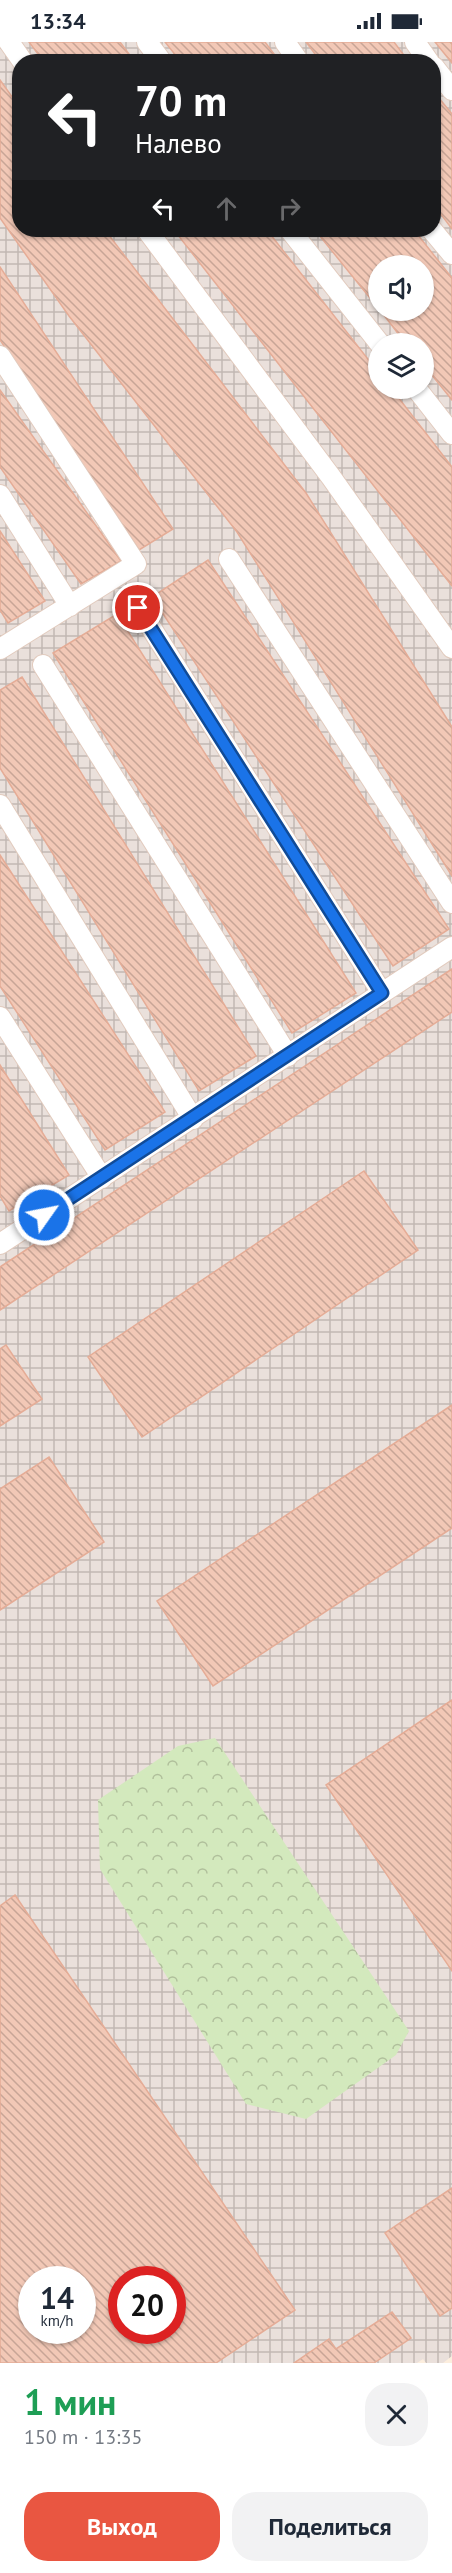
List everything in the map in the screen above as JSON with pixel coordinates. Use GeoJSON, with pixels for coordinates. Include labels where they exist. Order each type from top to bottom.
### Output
{"type":"FeatureCollection","features":[{"type":"Feature","properties":{"kind":"lane"},"geometry":{"type":"LineString","coordinates":[[441,76],[452,90]]}},
{"type":"Feature","properties":{"kind":"lane"},"geometry":{"type":"LineString","coordinates":[[152,237],[331,477],[452,648]]}},
{"type":"Feature","properties":{"kind":"lane"},"geometry":{"type":"LineString","coordinates":[[296,237],[371,333]]}},
{"type":"Feature","properties":{"kind":"lane"},"geometry":{"type":"LineString","coordinates":[[438,237],[452,254]]}},
{"type":"Feature","properties":{"kind":"lane"},"geometry":{"type":"LineString","coordinates":[[0,356],[136,564],[0,648]]}},
{"type":"Feature","properties":{"kind":"lane"},"geometry":{"type":"LineString","coordinates":[[425,399],[452,434]]}},
{"type":"Feature","properties":{"kind":"lane"},"geometry":{"type":"LineString","coordinates":[[0,495],[70,606]]}},
{"type":"Feature","properties":{"kind":"lane"},"geometry":{"type":"LineString","coordinates":[[229,559],[452,903]]}},
{"type":"Feature","properties":{"kind":"lane"},"geometry":{"type":"LineString","coordinates":[[138,608],[382,993]]}},
{"type":"Feature","properties":{"kind":"lane"},"geometry":{"type":"LineString","coordinates":[[43,665],[288,1056]]}},
{"type":"Feature","properties":{"kind":"lane"},"geometry":{"type":"LineString","coordinates":[[0,805],[193,1119]]}},
{"type":"Feature","properties":{"kind":"lane"},"geometry":{"type":"LineString","coordinates":[[2,1239],[102,1178],[452,948]]}},
{"type":"Feature","properties":{"kind":"lane"},"geometry":{"type":"LineString","coordinates":[[0,1017],[102,1178]]}},
{"type":"Feature","properties":{"kind":"shaded area"},"geometry":{"type":"Polygon","coordinates":[[[0,42],[452,42],[452,2356],[443,2363],[426,2363],[423,2359],[417,2363],[0,2363],[0,42]]]}},
{"type":"Feature","properties":{"kind":"green space"},"geometry":{"type":"Polygon","coordinates":[[[215,1738],[409,2031],[396,2055],[306,2119],[246,2104],[100,1869],[98,1800],[178,1746],[215,1738]]]}},
{"type":"Feature","properties":{"kind":"building"},"geometry":{"type":"Polygon","coordinates":[[[29,42],[120,42],[129,54],[38,54],[29,42]]]}},
{"type":"Feature","properties":{"kind":"building"},"geometry":{"type":"Polygon","coordinates":[[[165,42],[265,42],[274,54],[175,54],[165,42]]]}},
{"type":"Feature","properties":{"kind":"building"},"geometry":{"type":"Polygon","coordinates":[[[306,42],[394,42],[403,54],[315,54],[306,42]]]}},
{"type":"Feature","properties":{"kind":"building"},"geometry":{"type":"Polygon","coordinates":[[[435,42],[452,42],[452,63],[435,42]]]}},
{"type":"Feature","properties":{"kind":"building"},"geometry":{"type":"Polygon","coordinates":[[[0,80],[12,97],[12,235],[0,218],[0,80]]]}},
{"type":"Feature","properties":{"kind":"building"},"geometry":{"type":"Polygon","coordinates":[[[441,101],[452,114],[452,229],[441,214],[441,101]]]}},
{"type":"Feature","properties":{"kind":"building"},"geometry":{"type":"Polygon","coordinates":[[[13,237],[110,237],[306,493],[452,727],[452,876],[237,532],[69,316],[13,237]]]}},
{"type":"Feature","properties":{"kind":"building"},"geometry":{"type":"Polygon","coordinates":[[[179,237],[272,237],[368,359],[368,399],[399,399],[452,467],[452,586],[179,237]]]}},
{"type":"Feature","properties":{"kind":"building"},"geometry":{"type":"Polygon","coordinates":[[[321,237],[420,237],[434,255],[368,255],[368,296],[321,237]]]}},
{"type":"Feature","properties":{"kind":"building"},"geometry":{"type":"Polygon","coordinates":[[[434,255],[452,278],[452,400],[434,378],[434,333],[398,333],[388,321],[434,321],[434,255]]]}},
{"type":"Feature","properties":{"kind":"building"},"geometry":{"type":"Polygon","coordinates":[[[0,267],[173,529],[139,550],[0,340],[0,267]]]}},
{"type":"Feature","properties":{"kind":"building"},"geometry":{"type":"Polygon","coordinates":[[[0,390],[121,561],[81,584],[0,467],[0,390]]]}},
{"type":"Feature","properties":{"kind":"building"},"geometry":{"type":"Polygon","coordinates":[[[0,531],[45,601],[8,623],[0,610],[0,531]]]}},
{"type":"Feature","properties":{"kind":"building"},"geometry":{"type":"Polygon","coordinates":[[[208,560],[449,929],[393,966],[152,597],[208,560]]]}},
{"type":"Feature","properties":{"kind":"building"},"geometry":{"type":"Polygon","coordinates":[[[117,614],[356,993],[292,1033],[53,653],[117,614]]]}},
{"type":"Feature","properties":{"kind":"building"},"geometry":{"type":"Polygon","coordinates":[[[22,677],[256,1056],[199,1091],[0,768],[0,690],[22,677]]]}},
{"type":"Feature","properties":{"kind":"building"},"geometry":{"type":"Polygon","coordinates":[[[0,855],[165,1112],[105,1150],[0,986],[0,855]]]}},
{"type":"Feature","properties":{"kind":"building"},"geometry":{"type":"Polygon","coordinates":[[[452,969],[452,1012],[0,1310],[0,1267],[452,969]]]}},
{"type":"Feature","properties":{"kind":"building"},"geometry":{"type":"Polygon","coordinates":[[[0,1065],[69,1175],[9,1211],[0,1196],[0,1065]]]}},
{"type":"Feature","properties":{"kind":"building"},"geometry":{"type":"Polygon","coordinates":[[[364,1171],[418,1250],[142,1437],[88,1357],[364,1171]]]}},
{"type":"Feature","properties":{"kind":"building"},"geometry":{"type":"Polygon","coordinates":[[[6,1345],[42,1399],[0,1426],[0,1349],[6,1345]]]}},
{"type":"Feature","properties":{"kind":"building"},"geometry":{"type":"Polygon","coordinates":[[[452,1405],[452,1528],[213,1686],[157,1601],[452,1405]]]}},
{"type":"Feature","properties":{"kind":"building"},"geometry":{"type":"Polygon","coordinates":[[[49,1457],[104,1542],[0,1610],[0,1489],[49,1457]]]}},
{"type":"Feature","properties":{"kind":"building"},"geometry":{"type":"Polygon","coordinates":[[[452,1700],[452,1971],[326,1785],[452,1700]]]}},
{"type":"Feature","properties":{"kind":"building"},"geometry":{"type":"Polygon","coordinates":[[[15,1895],[295,2310],[216,2363],[0,2363],[0,1906],[15,1895]]]}},
{"type":"Feature","properties":{"kind":"building"},"geometry":{"type":"Polygon","coordinates":[[[452,2188],[452,2308],[440,2316],[385,2233],[452,2188]]]}},
{"type":"Feature","properties":{"kind":"building"},"geometry":{"type":"Polygon","coordinates":[[[392,2312],[411,2338],[374,2363],[294,2363],[329,2339],[336,2349],[392,2312]]]}},
{"type":"Feature","properties":{"kind":"route"},"geometry":{"type":"LineString","coordinates":[[44,1215],[382,993],[138,608]]}}]}
